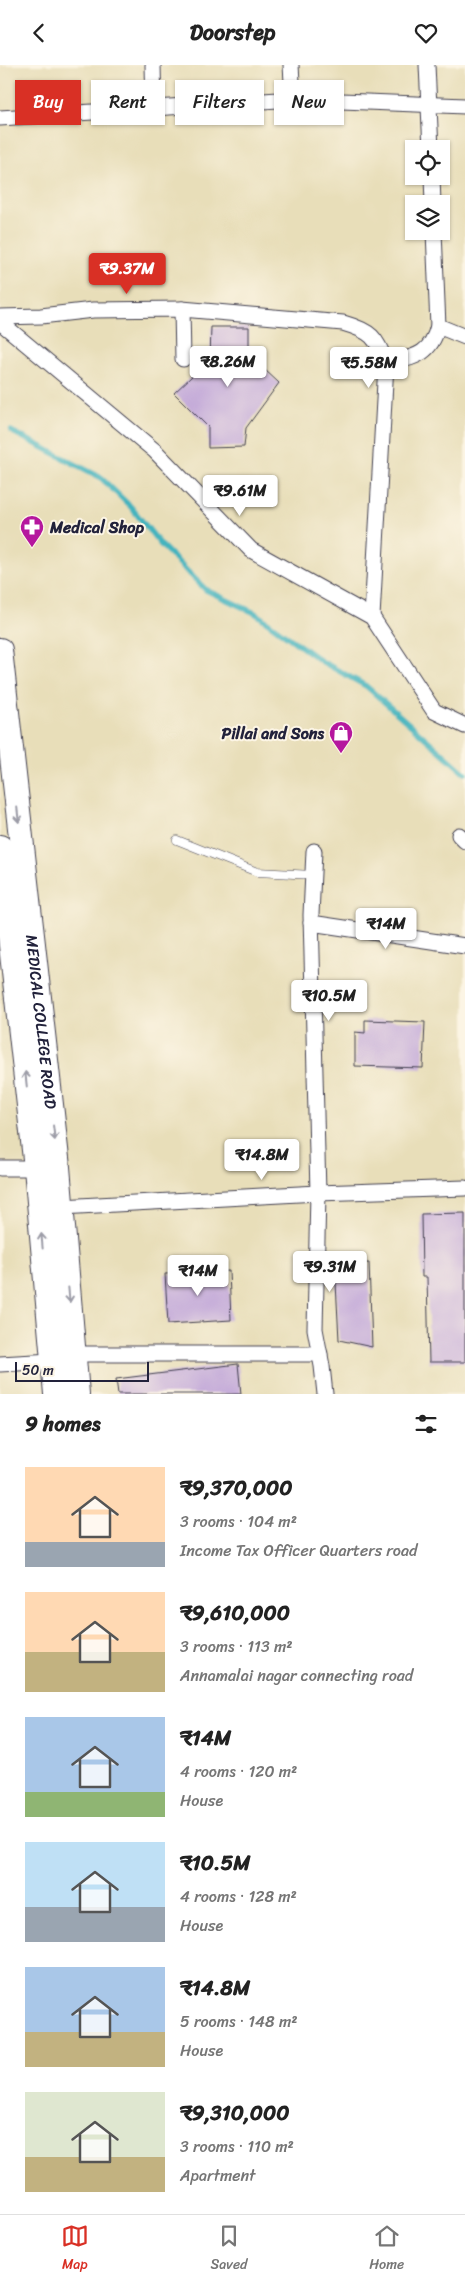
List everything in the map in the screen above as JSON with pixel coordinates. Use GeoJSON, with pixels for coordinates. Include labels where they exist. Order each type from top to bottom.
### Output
{"type":"FeatureCollection","features":[{"type":"Feature","properties":{"kind":"main road","name":"MEDICAL COLLEGE ROAD"},"geometry":{"type":"LineString","coordinates":[[0,654],[63,1357],[77,1394]]}},
{"type":"Feature","properties":{"kind":"main road","name":"MEDICAL COLLEGE ROAD"},"geometry":{"type":"LineString","coordinates":[[0,847],[47,1167],[61,1207],[63,1357],[56,1394]]}},
{"type":"Feature","properties":{"kind":"street"},"geometry":{"type":"LineString","coordinates":[[153,65],[153,80]]}},
{"type":"Feature","properties":{"kind":"street"},"geometry":{"type":"LineString","coordinates":[[291,65],[292,80]]}},
{"type":"Feature","properties":{"kind":"street"},"geometry":{"type":"LineString","coordinates":[[427,65],[431,140]]}},
{"type":"Feature","properties":{"kind":"street"},"geometry":{"type":"LineString","coordinates":[[165,107],[274,100]]}},
{"type":"Feature","properties":{"kind":"street"},"geometry":{"type":"LineString","coordinates":[[344,101],[465,107]]}},
{"type":"Feature","properties":{"kind":"street"},"geometry":{"type":"LineString","coordinates":[[0,118],[91,112]]}},
{"type":"Feature","properties":{"kind":"street"},"geometry":{"type":"LineString","coordinates":[[386,364],[420,355],[435,338],[438,326],[434,240]]}},
{"type":"Feature","properties":{"kind":"street"},"geometry":{"type":"LineString","coordinates":[[182,309],[183,359]]}},
{"type":"Feature","properties":{"kind":"street"},"geometry":{"type":"LineString","coordinates":[[0,317],[40,316],[93,310],[182,309],[343,323],[362,328],[379,343],[386,364],[372,617]]}},
{"type":"Feature","properties":{"kind":"street"},"geometry":{"type":"LineString","coordinates":[[0,322],[155,451],[252,549],[372,617],[434,711],[465,725]]}},
{"type":"Feature","properties":{"kind":"street"},"geometry":{"type":"LineString","coordinates":[[438,326],[465,337]]}},
{"type":"Feature","properties":{"kind":"street"},"geometry":{"type":"LineString","coordinates":[[314,851],[311,923],[318,1193],[315,1329],[325,1394]]}},
{"type":"Feature","properties":{"kind":"street"},"geometry":{"type":"LineString","coordinates":[[311,923],[465,946]]}},
{"type":"Feature","properties":{"kind":"street"},"geometry":{"type":"LineString","coordinates":[[0,1168],[47,1167]]}},
{"type":"Feature","properties":{"kind":"street"},"geometry":{"type":"LineString","coordinates":[[61,1207],[318,1193],[465,1188]]}},
{"type":"Feature","properties":{"kind":"street"},"geometry":{"type":"LineString","coordinates":[[0,1365],[63,1357],[320,1355]]}},
{"type":"Feature","properties":{"kind":"lane"},"geometry":{"type":"LineString","coordinates":[[177,840],[258,872],[313,875]]}},
{"type":"Feature","properties":{"kind":"building"},"geometry":{"type":"Polygon","coordinates":[[[211,327],[249,327],[249,355],[279,383],[246,428],[244,447],[208,448],[208,427],[174,393],[210,359],[211,327]]]}},
{"type":"Feature","properties":{"kind":"building"},"geometry":{"type":"Polygon","coordinates":[[[365,1020],[425,1022],[423,1068],[355,1066],[355,1032],[365,1033],[365,1020]]]}},
{"type":"Feature","properties":{"kind":"building"},"geometry":{"type":"Polygon","coordinates":[[[465,1213],[465,1362],[429,1362],[427,1277],[422,1277],[421,1214],[465,1213]]]}},
{"type":"Feature","properties":{"kind":"building"},"geometry":{"type":"Polygon","coordinates":[[[369,1263],[372,1347],[339,1340],[335,1264],[369,1263]]]}},
{"type":"Feature","properties":{"kind":"building"},"geometry":{"type":"Polygon","coordinates":[[[229,1271],[231,1320],[168,1324],[165,1274],[229,1271]]]}},
{"type":"Feature","properties":{"kind":"building"},"geometry":{"type":"Polygon","coordinates":[[[238,1364],[241,1394],[118,1394],[116,1379],[238,1364]]]}},
{"type":"Feature","properties":{"kind":"waterway"},"geometry":{"type":"LineString","coordinates":[[11,431],[100,477],[131,507],[161,545],[206,590],[255,613],[321,661],[366,686],[465,773]]}},
{"type":"Feature","properties":{"kind":"place","name":"Medical Shop"},"geometry":{"type":"Point","coordinates":[32,548]}},
{"type":"Feature","properties":{"kind":"place","name":"Pillai and Sons"},"geometry":{"type":"Point","coordinates":[341,754]}}]}
